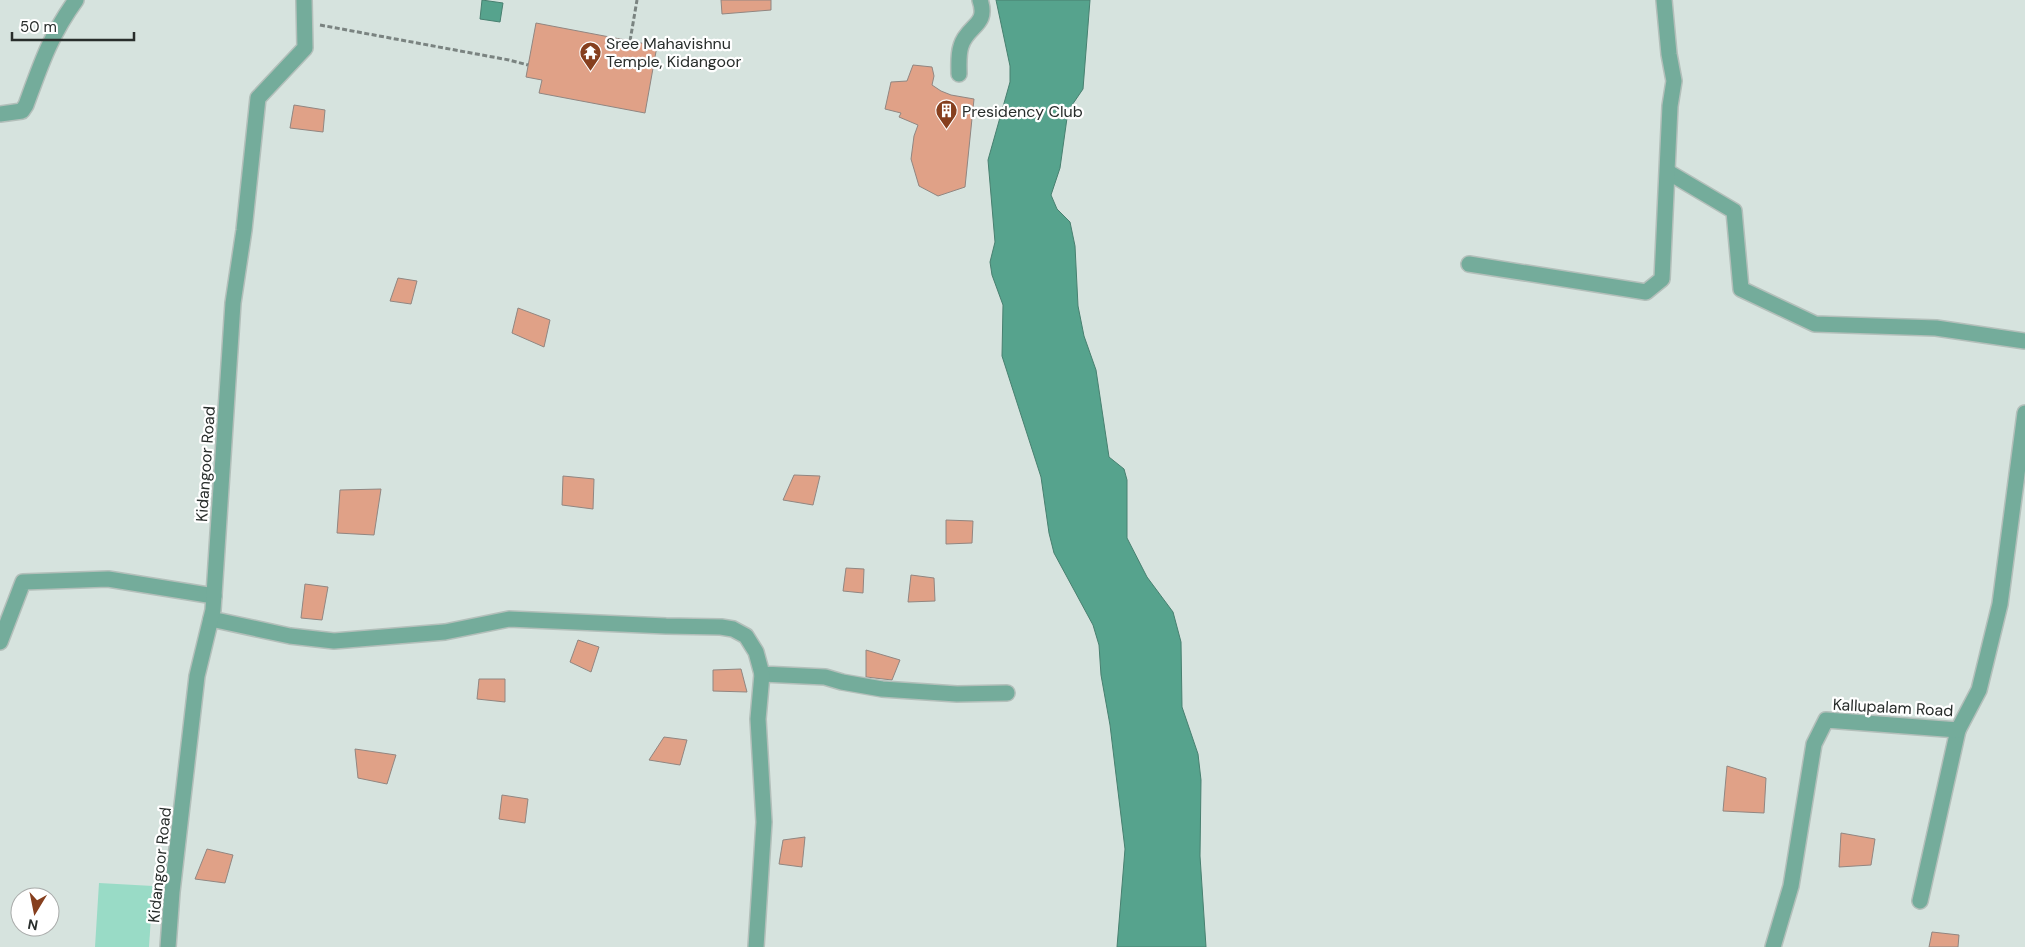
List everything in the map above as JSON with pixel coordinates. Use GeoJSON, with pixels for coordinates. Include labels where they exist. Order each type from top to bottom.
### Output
{"type":"FeatureCollection","features":[{"type":"Feature","properties":{"kind":"street"},"geometry":{"type":"LineString","coordinates":[[0,114],[22,111],[26,105],[41,60],[54,32],[76,0]]}},
{"type":"Feature","properties":{"kind":"street","name":"Kidangoor Road"},"geometry":{"type":"LineString","coordinates":[[168,947],[172,892],[197,676],[211,619],[214,596],[233,303],[244,230],[258,98],[305,48],[304,0]]}},
{"type":"Feature","properties":{"kind":"street"},"geometry":{"type":"LineString","coordinates":[[959,74],[961,45],[981,20],[983,13],[980,0]]}},
{"type":"Feature","properties":{"kind":"street"},"geometry":{"type":"LineString","coordinates":[[1470,264],[1646,292],[1662,279],[1670,106],[1674,81],[1669,54],[1664,0]]}},
{"type":"Feature","properties":{"kind":"street"},"geometry":{"type":"LineString","coordinates":[[1668,172],[1734,211],[1741,289],[1815,324],[1936,328],[2025,341]]}},
{"type":"Feature","properties":{"kind":"street","name":"Kallupalam Road"},"geometry":{"type":"LineString","coordinates":[[1773,947],[1791,886],[1814,744],[1826,720],[1958,730],[1978,690],[2000,604],[2025,416]]}},
{"type":"Feature","properties":{"kind":"street"},"geometry":{"type":"LineString","coordinates":[[0,642],[23,582],[108,579],[214,596]]}},
{"type":"Feature","properties":{"kind":"street"},"geometry":{"type":"LineString","coordinates":[[211,619],[290,636],[334,641],[446,632],[509,618],[650,626],[721,627],[734,629],[746,636],[756,652],[762,674],[758,719],[764,822],[756,947]]}},
{"type":"Feature","properties":{"kind":"street"},"geometry":{"type":"LineString","coordinates":[[762,674],[825,676],[842,682],[882,689],[958,694],[1007,693]]}},
{"type":"Feature","properties":{"kind":"street"},"geometry":{"type":"LineString","coordinates":[[1920,901],[1958,730]]}},
{"type":"Feature","properties":{"kind":"path"},"geometry":{"type":"LineString","coordinates":[[630,40],[637,0]]}},
{"type":"Feature","properties":{"kind":"path"},"geometry":{"type":"LineString","coordinates":[[304,22],[528,65]]}},
{"type":"Feature","properties":{"kind":"shaded area"},"geometry":{"type":"Polygon","coordinates":[[[482,0],[503,3],[500,22],[480,19],[482,0]]]}},
{"type":"Feature","properties":{"kind":"shaded area"},"geometry":{"type":"Polygon","coordinates":[[[996,0],[1090,0],[1083,89],[1068,111],[1060,168],[1051,195],[1057,209],[1070,222],[1075,246],[1078,306],[1084,336],[1096,370],[1109,457],[1124,469],[1127,480],[1127,538],[1147,577],[1173,612],[1181,642],[1182,707],[1198,754],[1201,780],[1200,856],[1206,947],[1117,947],[1125,849],[1110,725],[1101,675],[1099,645],[1093,625],[1054,553],[1049,533],[1041,477],[1002,356],[1003,305],[992,275],[990,262],[995,242],[988,160],[1010,82],[1010,66],[996,0]]]}},
{"type":"Feature","properties":{"kind":"shaded area"},"geometry":{"type":"Polygon","coordinates":[[[99,883],[153,886],[149,947],[95,947],[99,883]]]}},
{"type":"Feature","properties":{"kind":"building"},"geometry":{"type":"Polygon","coordinates":[[[721,0],[771,0],[771,10],[722,14],[721,0]]]}},
{"type":"Feature","properties":{"kind":"building","name":"Sree Mahavishnu Temple, Kidangoor"},"geometry":{"type":"Polygon","coordinates":[[[536,23],[657,46],[645,113],[539,93],[542,80],[526,77],[536,23]]]}},
{"type":"Feature","properties":{"kind":"building","name":"Presidency Club"},"geometry":{"type":"Polygon","coordinates":[[[913,65],[932,67],[934,76],[932,85],[941,91],[951,95],[974,99],[965,187],[938,196],[919,186],[911,159],[914,136],[918,125],[899,117],[901,113],[885,109],[891,82],[907,81],[913,65]]]}},
{"type":"Feature","properties":{"kind":"building"},"geometry":{"type":"Polygon","coordinates":[[[294,105],[325,110],[323,132],[290,128],[294,105]]]}},
{"type":"Feature","properties":{"kind":"building"},"geometry":{"type":"Polygon","coordinates":[[[398,278],[417,281],[411,304],[390,301],[398,278]]]}},
{"type":"Feature","properties":{"kind":"building"},"geometry":{"type":"Polygon","coordinates":[[[518,308],[550,320],[544,347],[512,333],[518,308]]]}},
{"type":"Feature","properties":{"kind":"building"},"geometry":{"type":"Polygon","coordinates":[[[794,475],[820,476],[813,505],[783,500],[794,475]]]}},
{"type":"Feature","properties":{"kind":"building"},"geometry":{"type":"Polygon","coordinates":[[[563,476],[594,479],[593,509],[562,505],[563,476]]]}},
{"type":"Feature","properties":{"kind":"building"},"geometry":{"type":"Polygon","coordinates":[[[381,489],[374,535],[337,533],[340,490],[381,489]]]}},
{"type":"Feature","properties":{"kind":"building"},"geometry":{"type":"Polygon","coordinates":[[[946,520],[973,521],[972,543],[946,544],[946,520]]]}},
{"type":"Feature","properties":{"kind":"building"},"geometry":{"type":"Polygon","coordinates":[[[846,568],[864,569],[863,593],[843,591],[846,568]]]}},
{"type":"Feature","properties":{"kind":"building"},"geometry":{"type":"Polygon","coordinates":[[[911,575],[934,578],[935,601],[908,602],[911,575]]]}},
{"type":"Feature","properties":{"kind":"building"},"geometry":{"type":"Polygon","coordinates":[[[305,584],[328,587],[322,620],[301,618],[305,584]]]}},
{"type":"Feature","properties":{"kind":"building"},"geometry":{"type":"Polygon","coordinates":[[[578,640],[599,647],[591,672],[570,662],[578,640]]]}},
{"type":"Feature","properties":{"kind":"building"},"geometry":{"type":"Polygon","coordinates":[[[866,650],[900,660],[892,680],[866,677],[866,650]]]}},
{"type":"Feature","properties":{"kind":"building"},"geometry":{"type":"Polygon","coordinates":[[[741,669],[747,692],[713,691],[713,670],[741,669]]]}},
{"type":"Feature","properties":{"kind":"building"},"geometry":{"type":"Polygon","coordinates":[[[479,679],[505,679],[505,702],[477,699],[479,679]]]}},
{"type":"Feature","properties":{"kind":"building"},"geometry":{"type":"Polygon","coordinates":[[[664,737],[687,740],[680,765],[649,760],[664,737]]]}},
{"type":"Feature","properties":{"kind":"building"},"geometry":{"type":"Polygon","coordinates":[[[355,749],[396,755],[387,784],[358,778],[355,749]]]}},
{"type":"Feature","properties":{"kind":"building"},"geometry":{"type":"Polygon","coordinates":[[[1727,766],[1766,778],[1764,813],[1723,811],[1727,766]]]}},
{"type":"Feature","properties":{"kind":"building"},"geometry":{"type":"Polygon","coordinates":[[[502,795],[528,799],[525,823],[499,819],[502,795]]]}},
{"type":"Feature","properties":{"kind":"building"},"geometry":{"type":"Polygon","coordinates":[[[1841,833],[1875,839],[1871,865],[1839,867],[1841,833]]]}},
{"type":"Feature","properties":{"kind":"building"},"geometry":{"type":"Polygon","coordinates":[[[805,837],[802,867],[779,864],[783,840],[805,837]]]}},
{"type":"Feature","properties":{"kind":"building"},"geometry":{"type":"Polygon","coordinates":[[[207,849],[233,855],[225,883],[195,879],[207,849]]]}},
{"type":"Feature","properties":{"kind":"building"},"geometry":{"type":"Polygon","coordinates":[[[1932,932],[1959,935],[1958,947],[1929,947],[1932,932]]]}},
{"type":"Feature","properties":{"kind":"place","name":"Sree Mahavishnu Temple, Kidangoor"},"geometry":{"type":"Point","coordinates":[590,71]}},
{"type":"Feature","properties":{"kind":"place","name":"Presidency Club"},"geometry":{"type":"Point","coordinates":[946,130]}}]}
